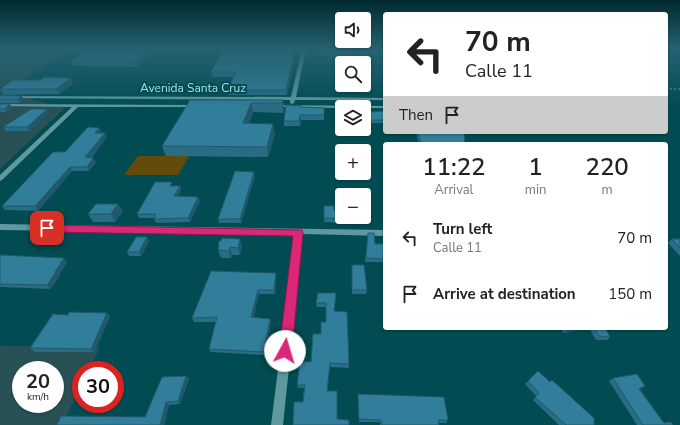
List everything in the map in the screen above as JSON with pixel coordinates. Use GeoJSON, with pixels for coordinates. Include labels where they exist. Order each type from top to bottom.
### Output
{"type":"FeatureCollection","features":[{"type":"Feature","properties":{"kind":"street"},"geometry":{"type":"LineString","coordinates":[[292,106],[300,69]]}},
{"type":"Feature","properties":{"kind":"street","name":"Avenida Santa Cruz"},"geometry":{"type":"LineString","coordinates":[[0,97],[383,100]]}},
{"type":"Feature","properties":{"kind":"street"},"geometry":{"type":"LineString","coordinates":[[0,179],[84,98]]}},
{"type":"Feature","properties":{"kind":"street","name":"Avenida Santa Cruz"},"geometry":{"type":"LineString","coordinates":[[0,105],[204,106]]}},
{"type":"Feature","properties":{"kind":"street"},"geometry":{"type":"LineString","coordinates":[[268,106],[383,107]]}},
{"type":"Feature","properties":{"kind":"street"},"geometry":{"type":"LineString","coordinates":[[0,227],[299,233],[383,233]]}},
{"type":"Feature","properties":{"kind":"street"},"geometry":{"type":"LineString","coordinates":[[277,425],[299,233]]}},
{"type":"Feature","properties":{"kind":"path"},"geometry":{"type":"LineString","coordinates":[[668,89],[680,89]]}},
{"type":"Feature","properties":{"kind":"shaded area"},"geometry":{"type":"Polygon","coordinates":[[[0,69],[40,69],[6,93],[65,108],[0,169],[0,69]]]}},
{"type":"Feature","properties":{"kind":"shaded area"},"geometry":{"type":"Polygon","coordinates":[[[138,156],[189,156],[178,175],[124,175],[138,156]]]}},
{"type":"Feature","properties":{"kind":"shaded area"},"geometry":{"type":"Polygon","coordinates":[[[0,346],[100,347],[93,361],[72,361],[72,404],[62,425],[0,425],[0,346]]]}},
{"type":"Feature","properties":{"kind":"building"},"geometry":{"type":"Polygon","coordinates":[[[213,69],[291,69],[286,90],[228,90],[236,72],[211,72],[213,69]]]}},
{"type":"Feature","properties":{"kind":"building"},"geometry":{"type":"Polygon","coordinates":[[[45,77],[71,78],[56,89],[0,89],[13,80],[40,80],[45,77]]]}},
{"type":"Feature","properties":{"kind":"building"},"geometry":{"type":"Polygon","coordinates":[[[0,96],[22,96],[17,99],[0,99],[0,96]]]}},
{"type":"Feature","properties":{"kind":"building"},"geometry":{"type":"Polygon","coordinates":[[[190,100],[283,100],[282,103],[251,103],[243,123],[273,124],[267,147],[162,146],[190,100]]]}},
{"type":"Feature","properties":{"kind":"building"},"geometry":{"type":"Polygon","coordinates":[[[0,104],[10,104],[4,109],[0,109],[0,104]]]}},
{"type":"Feature","properties":{"kind":"building"},"geometry":{"type":"Polygon","coordinates":[[[286,105],[324,108],[324,115],[300,115],[299,121],[284,121],[286,105]]]}},
{"type":"Feature","properties":{"kind":"building"},"geometry":{"type":"Polygon","coordinates":[[[31,109],[47,109],[27,127],[3,127],[31,109]]]}},
{"type":"Feature","properties":{"kind":"building"},"geometry":{"type":"Polygon","coordinates":[[[383,111],[383,120],[371,120],[371,112],[383,111]]]}},
{"type":"Feature","properties":{"kind":"building"},"geometry":{"type":"Polygon","coordinates":[[[88,127],[99,128],[95,133],[105,133],[85,157],[93,158],[87,167],[70,167],[35,206],[2,206],[53,152],[65,152],[88,127]]]}},
{"type":"Feature","properties":{"kind":"building"},"geometry":{"type":"Polygon","coordinates":[[[418,134],[464,134],[465,142],[420,142],[418,134]]]}},
{"type":"Feature","properties":{"kind":"building"},"geometry":{"type":"Polygon","coordinates":[[[235,171],[254,172],[240,219],[218,219],[235,171]]]}},
{"type":"Feature","properties":{"kind":"building"},"geometry":{"type":"Polygon","coordinates":[[[155,182],[172,182],[170,186],[180,186],[174,196],[198,197],[188,218],[154,219],[156,214],[137,214],[155,182]]]}},
{"type":"Feature","properties":{"kind":"building"},"geometry":{"type":"Polygon","coordinates":[[[96,204],[118,204],[111,214],[88,214],[96,204]]]}},
{"type":"Feature","properties":{"kind":"building"},"geometry":{"type":"Polygon","coordinates":[[[324,206],[334,206],[335,218],[324,218],[324,206]]]}},
{"type":"Feature","properties":{"kind":"building"},"geometry":{"type":"Polygon","coordinates":[[[368,233],[374,233],[375,244],[383,244],[383,259],[366,258],[368,233]]]}},
{"type":"Feature","properties":{"kind":"building"},"geometry":{"type":"Polygon","coordinates":[[[136,237],[147,237],[139,252],[127,252],[136,237]]]}},
{"type":"Feature","properties":{"kind":"building"},"geometry":{"type":"Polygon","coordinates":[[[222,238],[240,239],[238,248],[230,247],[229,251],[218,250],[219,241],[221,241],[222,238]]]}},
{"type":"Feature","properties":{"kind":"building"},"geometry":{"type":"Polygon","coordinates":[[[672,239],[680,239],[680,248],[672,239]]]}},
{"type":"Feature","properties":{"kind":"building"},"geometry":{"type":"Polygon","coordinates":[[[0,255],[64,258],[47,285],[0,284],[0,255]]]}},
{"type":"Feature","properties":{"kind":"building"},"geometry":{"type":"Polygon","coordinates":[[[352,265],[364,265],[367,290],[352,290],[352,265]]]}},
{"type":"Feature","properties":{"kind":"building"},"geometry":{"type":"Polygon","coordinates":[[[211,271],[276,273],[274,290],[258,290],[251,317],[270,319],[264,352],[209,349],[217,317],[192,318],[211,271]]]}},
{"type":"Feature","properties":{"kind":"building"},"geometry":{"type":"Polygon","coordinates":[[[318,293],[336,293],[334,311],[347,312],[349,364],[330,363],[327,391],[337,391],[337,419],[349,420],[349,425],[293,425],[294,402],[303,402],[305,385],[297,385],[300,361],[311,362],[313,334],[321,334],[321,322],[326,322],[326,303],[316,303],[318,293]]]}},
{"type":"Feature","properties":{"kind":"building"},"geometry":{"type":"Polygon","coordinates":[[[69,312],[107,313],[91,349],[30,348],[53,314],[68,315],[69,312]]]}},
{"type":"Feature","properties":{"kind":"building"},"geometry":{"type":"Polygon","coordinates":[[[595,330],[606,330],[610,337],[599,336],[595,330]]]}},
{"type":"Feature","properties":{"kind":"building"},"geometry":{"type":"Polygon","coordinates":[[[538,371],[550,382],[552,380],[594,418],[594,425],[566,425],[535,397],[539,393],[528,381],[538,371]]]}},
{"type":"Feature","properties":{"kind":"building"},"geometry":{"type":"Polygon","coordinates":[[[637,374],[645,386],[639,389],[664,423],[671,422],[673,425],[643,425],[613,378],[637,374]]]}},
{"type":"Feature","properties":{"kind":"building"},"geometry":{"type":"Polygon","coordinates":[[[186,376],[178,401],[166,402],[160,425],[57,425],[61,416],[145,417],[162,377],[186,376]]]}},
{"type":"Feature","properties":{"kind":"building"},"geometry":{"type":"Polygon","coordinates":[[[358,394],[444,397],[448,420],[438,420],[439,425],[382,425],[381,420],[359,419],[358,394]]]}},
{"type":"Feature","properties":{"kind":"route"},"geometry":{"type":"LineString","coordinates":[[47,228],[299,233],[285,351]]}}]}
